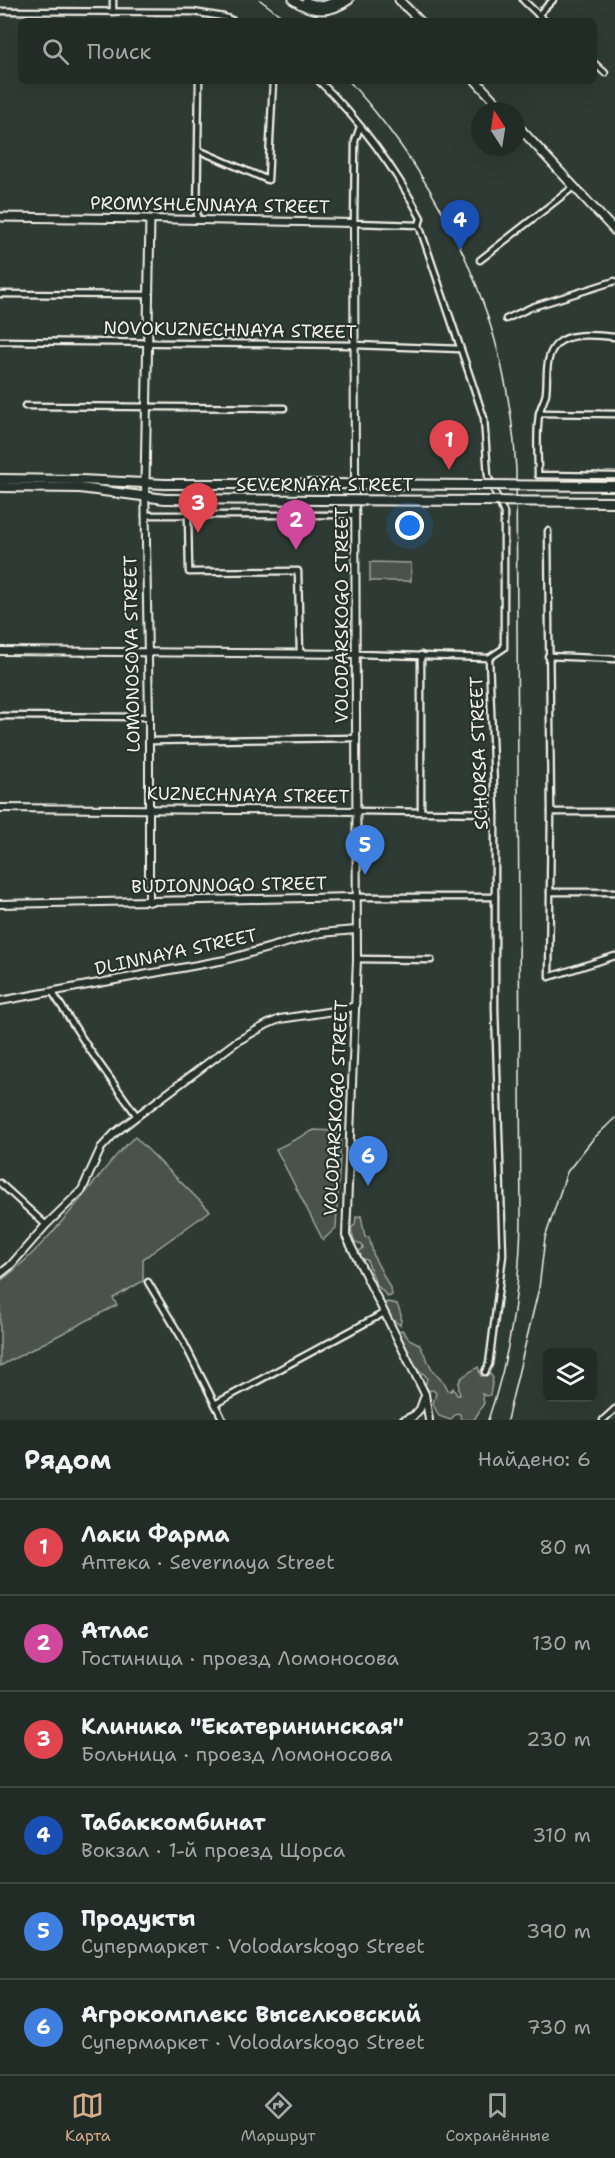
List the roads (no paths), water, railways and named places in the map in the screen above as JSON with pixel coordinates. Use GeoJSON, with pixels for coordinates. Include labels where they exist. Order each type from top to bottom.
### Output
{"type":"FeatureCollection","features":[{"type":"Feature","properties":{"kind":"main road"},"geometry":{"type":"LineString","coordinates":[[293,0],[307,8],[322,11],[338,7],[349,0]]}},
{"type":"Feature","properties":{"kind":"main road"},"geometry":{"type":"LineString","coordinates":[[301,0],[322,6],[340,0]]}},
{"type":"Feature","properties":{"kind":"main road"},"geometry":{"type":"LineString","coordinates":[[394,0],[411,18]]}},
{"type":"Feature","properties":{"kind":"main road"},"geometry":{"type":"LineString","coordinates":[[399,0],[417,18]]}},
{"type":"Feature","properties":{"kind":"main road"},"geometry":{"type":"LineString","coordinates":[[473,84],[489,102]]}},
{"type":"Feature","properties":{"kind":"main road"},"geometry":{"type":"LineString","coordinates":[[479,84],[496,102]]}},
{"type":"Feature","properties":{"kind":"main road"},"geometry":{"type":"LineString","coordinates":[[525,134],[615,231]]}},
{"type":"Feature","properties":{"kind":"main road"},"geometry":{"type":"LineString","coordinates":[[525,140],[615,236]]}},
{"type":"Feature","properties":{"kind":"main road","name":"PROMYSHLENNAYA STREET"},"geometry":{"type":"LineString","coordinates":[[0,217],[150,219]]}},
{"type":"Feature","properties":{"kind":"main road","name":"LOMONOSOVA STREET"},"geometry":{"type":"LineString","coordinates":[[145,483],[150,219]]}},
{"type":"Feature","properties":{"kind":"main road","name":"SEVERNAYA STREET"},"geometry":{"type":"LineString","coordinates":[[0,479],[165,484],[615,486]]}},
{"type":"Feature","properties":{"kind":"main road","name":"SEVERNAYA STREET"},"geometry":{"type":"LineString","coordinates":[[0,487],[80,488],[165,500],[615,502]]}},
{"type":"Feature","properties":{"kind":"street"},"geometry":{"type":"LineString","coordinates":[[113,0],[113,12]]}},
{"type":"Feature","properties":{"kind":"street"},"geometry":{"type":"LineString","coordinates":[[523,0],[542,18]]}},
{"type":"Feature","properties":{"kind":"street"},"geometry":{"type":"LineString","coordinates":[[538,15],[553,0]]}},
{"type":"Feature","properties":{"kind":"street"},"geometry":{"type":"LineString","coordinates":[[0,11],[193,12],[226,18]]}},
{"type":"Feature","properties":{"kind":"street"},"geometry":{"type":"LineString","coordinates":[[597,66],[606,73]]}},
{"type":"Feature","properties":{"kind":"street"},"geometry":{"type":"LineString","coordinates":[[197,219],[199,84]]}},
{"type":"Feature","properties":{"kind":"street"},"geometry":{"type":"LineString","coordinates":[[198,150],[268,180],[273,84]]}},
{"type":"Feature","properties":{"kind":"street","name":"SCHORSA STREET"},"geometry":{"type":"LineString","coordinates":[[322,84],[360,127],[404,186],[421,218],[419,225],[484,418],[488,476],[504,513],[504,648],[489,658],[495,813],[495,1009],[503,1255],[489,1364],[485,1372]]}},
{"type":"Feature","properties":{"kind":"street","name":"VOLODARSKOGO STREET"},"geometry":{"type":"LineString","coordinates":[[360,127],[355,141],[354,223],[357,959],[346,1236],[425,1394],[429,1420]]}},
{"type":"Feature","properties":{"kind":"street"},"geometry":{"type":"LineString","coordinates":[[480,260],[571,189]]}},
{"type":"Feature","properties":{"kind":"street","name":"PROMYSHLENNAYA STREET"},"geometry":{"type":"LineString","coordinates":[[150,219],[419,225]]}},
{"type":"Feature","properties":{"kind":"street"},"geometry":{"type":"LineString","coordinates":[[506,319],[532,307],[615,281]]}},
{"type":"Feature","properties":{"kind":"street"},"geometry":{"type":"LineString","coordinates":[[0,294],[149,295]]}},
{"type":"Feature","properties":{"kind":"street"},"geometry":{"type":"LineString","coordinates":[[615,337],[586,335],[565,339],[551,351],[546,395],[539,413],[538,475],[615,476]]}},
{"type":"Feature","properties":{"kind":"street","name":"NOVOKUZNECHNAYA STREET"},"geometry":{"type":"LineString","coordinates":[[0,341],[355,345],[460,349]]}},
{"type":"Feature","properties":{"kind":"street"},"geometry":{"type":"LineString","coordinates":[[25,406],[284,408]]}},
{"type":"Feature","properties":{"kind":"street"},"geometry":{"type":"LineString","coordinates":[[539,413],[615,414]]}},
{"type":"Feature","properties":{"kind":"street","name":"LOMONOSOVA STREET"},"geometry":{"type":"LineString","coordinates":[[145,483],[150,808],[148,902]]}},
{"type":"Feature","properties":{"kind":"street"},"geometry":{"type":"LineString","coordinates":[[145,514],[356,515]]}},
{"type":"Feature","properties":{"kind":"street"},"geometry":{"type":"LineString","coordinates":[[189,515],[189,572],[298,571],[300,654]]}},
{"type":"Feature","properties":{"kind":"street"},"geometry":{"type":"LineString","coordinates":[[548,531],[551,812],[549,977],[615,956]]}},
{"type":"Feature","properties":{"kind":"street"},"geometry":{"type":"LineString","coordinates":[[0,651],[356,654],[489,658]]}},
{"type":"Feature","properties":{"kind":"street"},"geometry":{"type":"LineString","coordinates":[[421,812],[422,655]]}},
{"type":"Feature","properties":{"kind":"street"},"geometry":{"type":"LineString","coordinates":[[548,656],[615,658]]}},
{"type":"Feature","properties":{"kind":"street"},"geometry":{"type":"LineString","coordinates":[[0,716],[149,717]]}},
{"type":"Feature","properties":{"kind":"street"},"geometry":{"type":"LineString","coordinates":[[149,741],[357,738]]}},
{"type":"Feature","properties":{"kind":"street","name":"KUZNECHNAYA STREET"},"geometry":{"type":"LineString","coordinates":[[0,807],[495,813]]}},
{"type":"Feature","properties":{"kind":"street"},"geometry":{"type":"LineString","coordinates":[[551,812],[615,812]]}},
{"type":"Feature","properties":{"kind":"street"},"geometry":{"type":"LineString","coordinates":[[550,892],[615,892]]}},
{"type":"Feature","properties":{"kind":"street","name":"BUDIONNOGO STREET"},"geometry":{"type":"LineString","coordinates":[[0,904],[356,897],[495,897]]}},
{"type":"Feature","properties":{"kind":"street","name":"DLINNAYA STREET"},"geometry":{"type":"LineString","coordinates":[[0,1001],[225,960],[321,933],[356,930]]}},
{"type":"Feature","properties":{"kind":"street"},"geometry":{"type":"LineString","coordinates":[[357,959],[431,960]]}},
{"type":"Feature","properties":{"kind":"street"},"geometry":{"type":"LineString","coordinates":[[53,993],[136,1116]]}},
{"type":"Feature","properties":{"kind":"street"},"geometry":{"type":"LineString","coordinates":[[0,1274],[82,1190],[101,1148],[136,1116],[236,1042],[268,1024],[280,1019],[347,1009],[356,1005]]}},
{"type":"Feature","properties":{"kind":"street"},"geometry":{"type":"LineString","coordinates":[[0,1183],[46,1225]]}},
{"type":"Feature","properties":{"kind":"street"},"geometry":{"type":"LineString","coordinates":[[148,1282],[181,1337],[223,1420]]}},
{"type":"Feature","properties":{"kind":"street"},"geometry":{"type":"LineString","coordinates":[[215,1404],[384,1313]]}},
{"type":"Feature","properties":{"kind":"street"},"geometry":{"type":"LineString","coordinates":[[410,1420],[423,1402],[425,1394]]}},
{"type":"Feature","properties":{"kind":"street"},"geometry":{"type":"LineString","coordinates":[[603,1420],[615,1409]]}},
{"type":"Feature","properties":{"kind":"street"},"geometry":{"type":"LineString","coordinates":[[402,1420],[416,1414]]}},
{"type":"Feature","properties":{"kind":"railway"},"geometry":{"type":"LineString","coordinates":[[260,0],[284,18]]}},
{"type":"Feature","properties":{"kind":"railway"},"geometry":{"type":"LineString","coordinates":[[352,84],[384,123],[415,167],[443,213],[467,261],[486,311],[501,363],[511,416],[516,470],[521,1222],[516,1298],[508,1347],[488,1420]]}},
{"type":"Feature","properties":{"kind":"railway"},"geometry":{"type":"LineString","coordinates":[[507,1420],[539,1288],[545,1238],[567,1172],[593,1139],[615,1118]]}},
{"type":"Feature","properties":{"kind":"place","name":"Табаккомбинат"},"geometry":{"type":"Point","coordinates":[460,250]}},
{"type":"Feature","properties":{"kind":"place","name":"Лаки Фарма"},"geometry":{"type":"Point","coordinates":[449,470]}},
{"type":"Feature","properties":{"kind":"place","name":"Клиника \"Екатерининская\""},"geometry":{"type":"Point","coordinates":[198,533]}},
{"type":"Feature","properties":{"kind":"place","name":"Атлас"},"geometry":{"type":"Point","coordinates":[296,550]}},
{"type":"Feature","properties":{"kind":"place","name":"Продукты"},"geometry":{"type":"Point","coordinates":[365,875]}},
{"type":"Feature","properties":{"kind":"place","name":"Агрокомплекс Выселковский"},"geometry":{"type":"Point","coordinates":[368,1186]}}]}
